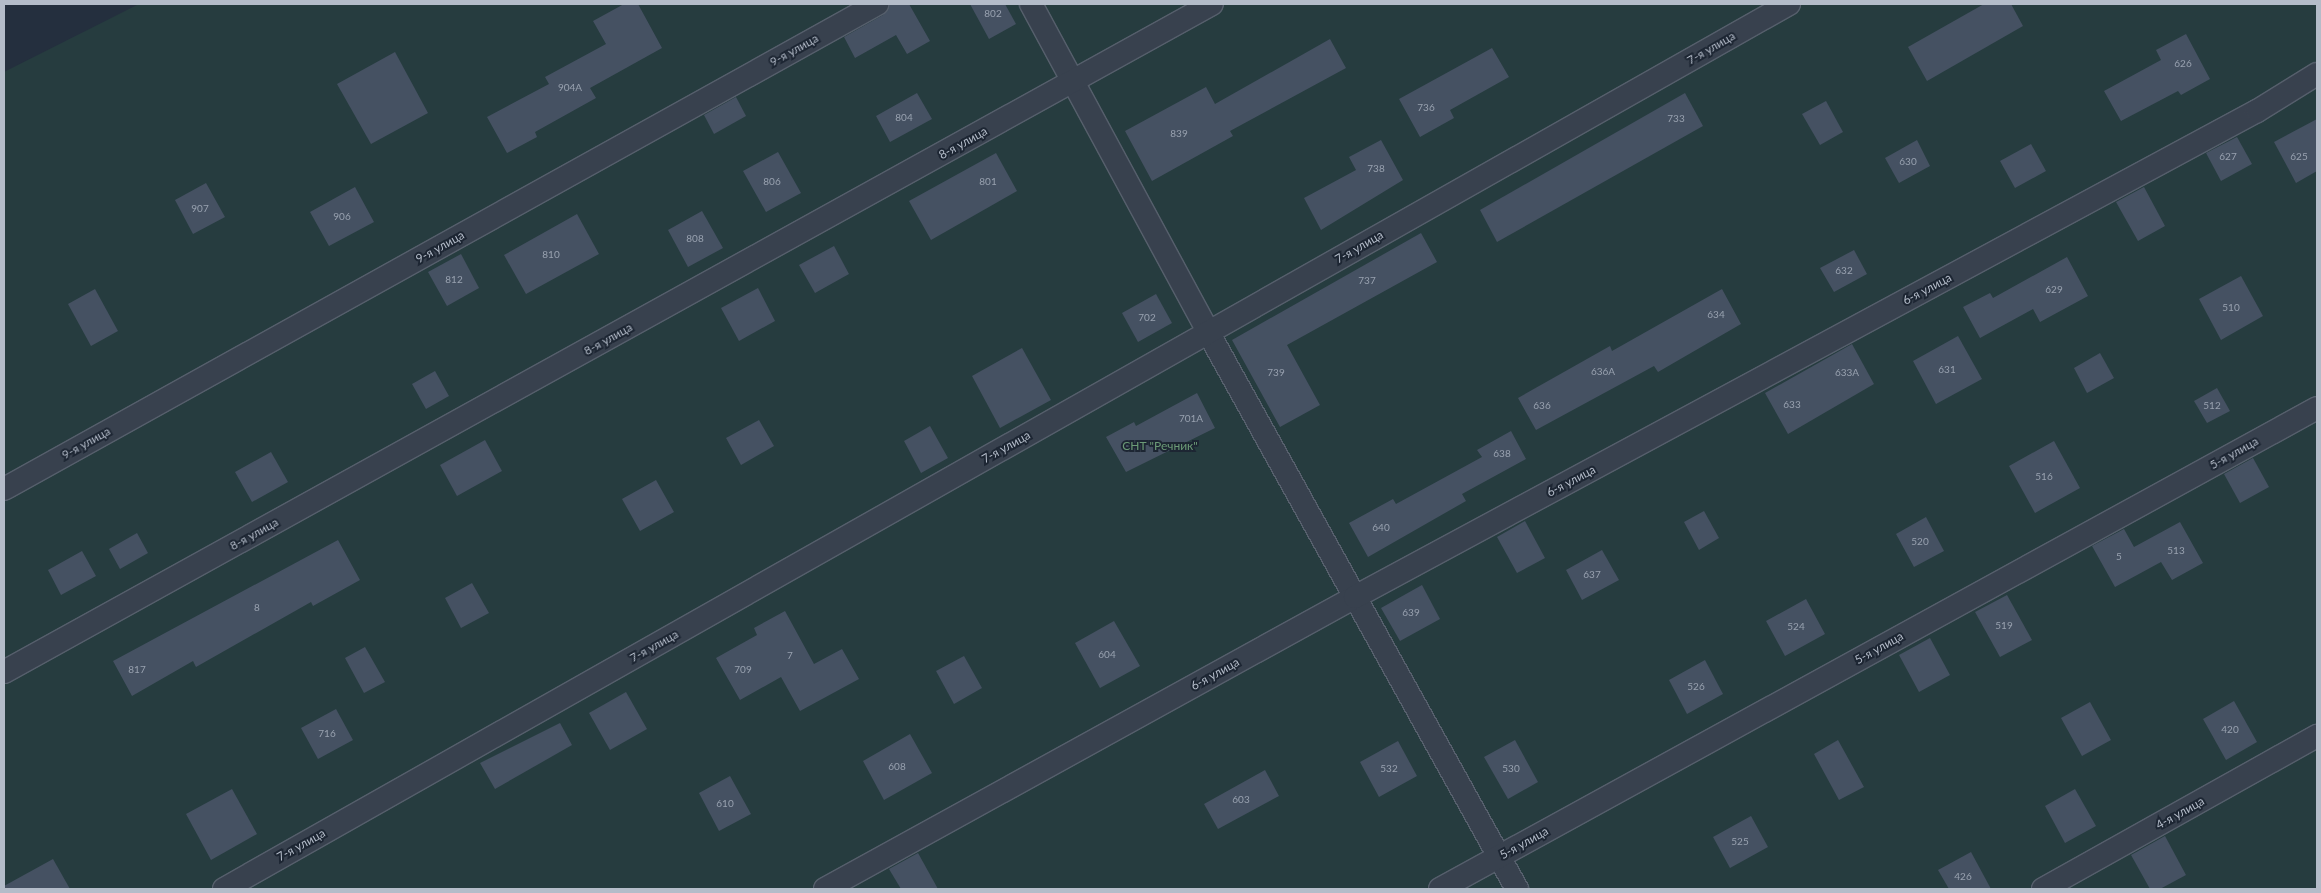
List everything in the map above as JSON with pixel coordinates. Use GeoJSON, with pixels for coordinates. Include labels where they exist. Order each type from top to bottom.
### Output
{"type":"FeatureCollection","features":[{"type":"Feature","properties":{"kind":"street","name":"9-я улица"},"geometry":{"type":"LineString","coordinates":[[4,489],[877,4]]}},
{"type":"Feature","properties":{"kind":"street"},"geometry":{"type":"LineString","coordinates":[[1031,4],[1208,332],[1517,889]]}},
{"type":"Feature","properties":{"kind":"street","name":"8-я улица"},"geometry":{"type":"LineString","coordinates":[[4,672],[1212,4]]}},
{"type":"Feature","properties":{"kind":"street","name":"7-я улица"},"geometry":{"type":"LineString","coordinates":[[224,889],[1789,4]]}},
{"type":"Feature","properties":{"kind":"street","name":"6-я улица"},"geometry":{"type":"LineString","coordinates":[[825,889],[1355,597],[2257,111],[2317,74]]}},
{"type":"Feature","properties":{"kind":"street","name":"5-я улица"},"geometry":{"type":"LineString","coordinates":[[1440,889],[2317,408]]}},
{"type":"Feature","properties":{"kind":"street","name":"4-я улица"},"geometry":{"type":"LineString","coordinates":[[2043,889],[2317,736]]}},
{"type":"Feature","properties":{"kind":"green space","name":"СНТ \"Речник\""},"geometry":{"type":"Polygon","coordinates":[[[139,4],[2317,4],[2317,889],[4,889],[4,72],[139,4]]]}},
{"type":"Feature","properties":{"kind":"building"},"geometry":{"type":"Polygon","coordinates":[[[624,4],[638,4],[662,48],[590,88],[596,98],[535,132],[537,137],[507,153],[487,117],[549,84],[545,77],[606,44],[593,21],[624,4]]]}},
{"type":"Feature","properties":{"kind":"building"},"geometry":{"type":"Polygon","coordinates":[[[890,4],[909,4],[930,41],[907,54],[896,35],[855,58],[844,37],[883,15],[890,4]]]}},
{"type":"Feature","properties":{"kind":"building"},"geometry":{"type":"Polygon","coordinates":[[[970,4],[1005,4],[1016,24],[989,39],[970,4]]]}},
{"type":"Feature","properties":{"kind":"building"},"geometry":{"type":"Polygon","coordinates":[[[1984,4],[2011,4],[2023,26],[1927,81],[1908,47],[1984,4]]]}},
{"type":"Feature","properties":{"kind":"building"},"geometry":{"type":"Polygon","coordinates":[[[2186,34],[2210,79],[2181,95],[2178,91],[2121,121],[2104,91],[2161,60],[2156,50],[2186,34]]]}},
{"type":"Feature","properties":{"kind":"building"},"geometry":{"type":"Polygon","coordinates":[[[1330,39],[1346,68],[1230,131],[1233,136],[1152,181],[1125,131],[1206,87],[1215,104],[1330,39]]]}},
{"type":"Feature","properties":{"kind":"building"},"geometry":{"type":"Polygon","coordinates":[[[1492,48],[1509,77],[1450,110],[1454,118],[1420,137],[1399,99],[1492,48]]]}},
{"type":"Feature","properties":{"kind":"building"},"geometry":{"type":"Polygon","coordinates":[[[395,52],[428,113],[371,144],[337,84],[395,52]]]}},
{"type":"Feature","properties":{"kind":"building"},"geometry":{"type":"Polygon","coordinates":[[[917,93],[932,119],[890,142],[876,116],[917,93]]]}},
{"type":"Feature","properties":{"kind":"building"},"geometry":{"type":"Polygon","coordinates":[[[1685,93],[1703,126],[1497,242],[1480,210],[1685,93]]]}},
{"type":"Feature","properties":{"kind":"building"},"geometry":{"type":"Polygon","coordinates":[[[736,97],[746,116],[714,134],[704,115],[736,97]]]}},
{"type":"Feature","properties":{"kind":"building"},"geometry":{"type":"Polygon","coordinates":[[[1826,101],[1843,132],[1820,145],[1802,114],[1826,101]]]}},
{"type":"Feature","properties":{"kind":"building"},"geometry":{"type":"Polygon","coordinates":[[[2317,119],[2317,171],[2296,183],[2274,142],[2317,119]]]}},
{"type":"Feature","properties":{"kind":"building"},"geometry":{"type":"Polygon","coordinates":[[[2237,137],[2252,164],[2221,181],[2206,153],[2237,137]]]}},
{"type":"Feature","properties":{"kind":"building"},"geometry":{"type":"Polygon","coordinates":[[[1381,140],[1403,180],[1321,230],[1304,198],[1356,170],[1349,157],[1381,140]]]}},
{"type":"Feature","properties":{"kind":"building"},"geometry":{"type":"Polygon","coordinates":[[[1917,140],[1930,166],[1899,183],[1885,158],[1917,140]]]}},
{"type":"Feature","properties":{"kind":"building"},"geometry":{"type":"Polygon","coordinates":[[[2031,144],[2046,171],[2015,188],[2000,161],[2031,144]]]}},
{"type":"Feature","properties":{"kind":"building"},"geometry":{"type":"Polygon","coordinates":[[[778,152],[801,193],[766,212],[743,171],[778,152]]]}},
{"type":"Feature","properties":{"kind":"building"},"geometry":{"type":"Polygon","coordinates":[[[996,153],[1017,191],[931,240],[909,201],[996,153]]]}},
{"type":"Feature","properties":{"kind":"building"},"geometry":{"type":"Polygon","coordinates":[[[206,183],[225,217],[193,234],[175,200],[206,183]]]}},
{"type":"Feature","properties":{"kind":"building"},"geometry":{"type":"Polygon","coordinates":[[[355,187],[374,222],[329,246],[310,212],[355,187]]]}},
{"type":"Feature","properties":{"kind":"building"},"geometry":{"type":"Polygon","coordinates":[[[2144,187],[2165,226],[2138,241],[2116,202],[2144,187]]]}},
{"type":"Feature","properties":{"kind":"building"},"geometry":{"type":"Polygon","coordinates":[[[702,211],[723,248],[688,267],[668,230],[702,211]]]}},
{"type":"Feature","properties":{"kind":"building"},"geometry":{"type":"Polygon","coordinates":[[[577,214],[599,254],[526,294],[504,255],[577,214]]]}},
{"type":"Feature","properties":{"kind":"building"},"geometry":{"type":"Polygon","coordinates":[[[1421,233],[1437,262],[1287,345],[1320,405],[1280,427],[1232,340],[1421,233]]]}},
{"type":"Feature","properties":{"kind":"building"},"geometry":{"type":"Polygon","coordinates":[[[834,246],[849,274],[815,293],[799,265],[834,246]]]}},
{"type":"Feature","properties":{"kind":"building"},"geometry":{"type":"Polygon","coordinates":[[[1854,250],[1867,274],[1834,292],[1820,268],[1854,250]]]}},
{"type":"Feature","properties":{"kind":"building"},"geometry":{"type":"Polygon","coordinates":[[[461,254],[479,288],[447,306],[428,272],[461,254]]]}},
{"type":"Feature","properties":{"kind":"building"},"geometry":{"type":"Polygon","coordinates":[[[2067,257],[2088,296],[2040,322],[2033,309],[1980,338],[1963,307],[1990,293],[1993,298],[2067,257]]]}},
{"type":"Feature","properties":{"kind":"building"},"geometry":{"type":"Polygon","coordinates":[[[2241,276],[2263,316],[2221,340],[2199,299],[2241,276]]]}},
{"type":"Feature","properties":{"kind":"building"},"geometry":{"type":"Polygon","coordinates":[[[758,288],[775,321],[739,341],[721,308],[758,288]]]}},
{"type":"Feature","properties":{"kind":"building"},"geometry":{"type":"Polygon","coordinates":[[[95,289],[118,331],[91,346],[68,304],[95,289]]]}},
{"type":"Feature","properties":{"kind":"building"},"geometry":{"type":"Polygon","coordinates":[[[1722,289],[1741,324],[1658,372],[1654,366],[1536,430],[1518,398],[1610,346],[1612,351],[1722,289]]]}},
{"type":"Feature","properties":{"kind":"building"},"geometry":{"type":"Polygon","coordinates":[[[1156,294],[1172,323],[1138,342],[1122,313],[1156,294]]]}},
{"type":"Feature","properties":{"kind":"building"},"geometry":{"type":"Polygon","coordinates":[[[1958,336],[1982,379],[1936,404],[1913,361],[1958,336]]]}},
{"type":"Feature","properties":{"kind":"building"},"geometry":{"type":"Polygon","coordinates":[[[1852,344],[1874,384],[1788,434],[1765,393],[1852,344]]]}},
{"type":"Feature","properties":{"kind":"building"},"geometry":{"type":"Polygon","coordinates":[[[1022,348],[1051,400],[1000,428],[972,376],[1022,348]]]}},
{"type":"Feature","properties":{"kind":"building"},"geometry":{"type":"Polygon","coordinates":[[[2100,353],[2114,378],[2087,393],[2074,368],[2100,353]]]}},
{"type":"Feature","properties":{"kind":"building"},"geometry":{"type":"Polygon","coordinates":[[[435,371],[449,396],[426,409],[412,384],[435,371]]]}},
{"type":"Feature","properties":{"kind":"building"},"geometry":{"type":"Polygon","coordinates":[[[2217,388],[2230,411],[2207,423],[2194,401],[2217,388]]]}},
{"type":"Feature","properties":{"kind":"building"},"geometry":{"type":"Polygon","coordinates":[[[1197,393],[1215,428],[1126,472],[1106,437],[1134,422],[1136,426],[1197,393]]]}},
{"type":"Feature","properties":{"kind":"building"},"geometry":{"type":"Polygon","coordinates":[[[759,420],[774,446],[741,465],[726,438],[759,420]]]}},
{"type":"Feature","properties":{"kind":"building"},"geometry":{"type":"Polygon","coordinates":[[[930,426],[948,458],[921,473],[904,441],[930,426]]]}},
{"type":"Feature","properties":{"kind":"building"},"geometry":{"type":"Polygon","coordinates":[[[1511,431],[1526,459],[1462,494],[1466,501],[1368,557],[1349,523],[1393,499],[1396,504],[1482,457],[1477,450],[1511,431]]]}},
{"type":"Feature","properties":{"kind":"building"},"geometry":{"type":"Polygon","coordinates":[[[485,440],[502,471],[457,496],[440,465],[485,440]]]}},
{"type":"Feature","properties":{"kind":"building"},"geometry":{"type":"Polygon","coordinates":[[[2054,441],[2080,488],[2035,513],[2009,466],[2054,441]]]}},
{"type":"Feature","properties":{"kind":"building"},"geometry":{"type":"Polygon","coordinates":[[[271,452],[288,482],[252,502],[235,472],[271,452]]]}},
{"type":"Feature","properties":{"kind":"building"},"geometry":{"type":"Polygon","coordinates":[[[2253,458],[2269,487],[2240,503],[2224,474],[2253,458]]]}},
{"type":"Feature","properties":{"kind":"building"},"geometry":{"type":"Polygon","coordinates":[[[656,480],[674,512],[640,531],[622,499],[656,480]]]}},
{"type":"Feature","properties":{"kind":"building"},"geometry":{"type":"Polygon","coordinates":[[[1704,511],[1719,538],[1699,550],[1684,522],[1704,511]]]}},
{"type":"Feature","properties":{"kind":"building"},"geometry":{"type":"Polygon","coordinates":[[[1926,517],[1944,551],[1914,567],[1896,534],[1926,517]]]}},
{"type":"Feature","properties":{"kind":"building"},"geometry":{"type":"Polygon","coordinates":[[[1525,521],[1545,558],[1517,573],[1497,537],[1525,521]]]}},
{"type":"Feature","properties":{"kind":"building"},"geometry":{"type":"Polygon","coordinates":[[[2180,522],[2203,563],[2172,580],[2161,562],[2115,587],[2092,546],[2124,529],[2134,547],[2180,522]]]}},
{"type":"Feature","properties":{"kind":"building"},"geometry":{"type":"Polygon","coordinates":[[[137,533],[148,553],[120,569],[109,549],[137,533]]]}},
{"type":"Feature","properties":{"kind":"building"},"geometry":{"type":"Polygon","coordinates":[[[338,540],[360,580],[313,606],[311,602],[196,667],[193,661],[132,696],[113,661],[338,540]]]}},
{"type":"Feature","properties":{"kind":"building"},"geometry":{"type":"Polygon","coordinates":[[[1602,550],[1619,580],[1582,600],[1566,570],[1602,550]]]}},
{"type":"Feature","properties":{"kind":"building"},"geometry":{"type":"Polygon","coordinates":[[[82,551],[96,576],[61,595],[48,570],[82,551]]]}},
{"type":"Feature","properties":{"kind":"building"},"geometry":{"type":"Polygon","coordinates":[[[472,583],[489,613],[461,628],[445,598],[472,583]]]}},
{"type":"Feature","properties":{"kind":"building"},"geometry":{"type":"Polygon","coordinates":[[[1422,585],[1440,619],[1400,641],[1381,608],[1422,585]]]}},
{"type":"Feature","properties":{"kind":"building"},"geometry":{"type":"Polygon","coordinates":[[[2007,595],[2032,640],[2000,657],[1975,612],[2007,595]]]}},
{"type":"Feature","properties":{"kind":"building"},"geometry":{"type":"Polygon","coordinates":[[[1806,599],[1825,634],[1785,656],[1766,621],[1806,599]]]}},
{"type":"Feature","properties":{"kind":"building"},"geometry":{"type":"Polygon","coordinates":[[[785,611],[814,664],[842,649],[859,679],[800,711],[781,677],[740,700],[716,658],[757,635],[754,628],[785,611]]]}},
{"type":"Feature","properties":{"kind":"building"},"geometry":{"type":"Polygon","coordinates":[[[1114,621],[1140,666],[1100,688],[1075,643],[1114,621]]]}},
{"type":"Feature","properties":{"kind":"building"},"geometry":{"type":"Polygon","coordinates":[[[1930,638],[1950,675],[1919,692],[1899,655],[1930,638]]]}},
{"type":"Feature","properties":{"kind":"building"},"geometry":{"type":"Polygon","coordinates":[[[365,647],[385,682],[364,693],[345,658],[365,647]]]}},
{"type":"Feature","properties":{"kind":"building"},"geometry":{"type":"Polygon","coordinates":[[[964,656],[982,688],[954,704],[936,671],[964,656]]]}},
{"type":"Feature","properties":{"kind":"building"},"geometry":{"type":"Polygon","coordinates":[[[1705,660],[1723,694],[1687,714],[1669,680],[1705,660]]]}},
{"type":"Feature","properties":{"kind":"building"},"geometry":{"type":"Polygon","coordinates":[[[626,692],[647,729],[610,750],[589,713],[626,692]]]}},
{"type":"Feature","properties":{"kind":"building"},"geometry":{"type":"Polygon","coordinates":[[[2234,701],[2257,742],[2226,760],[2203,719],[2234,701]]]}},
{"type":"Feature","properties":{"kind":"building"},"geometry":{"type":"Polygon","coordinates":[[[2090,702],[2111,740],[2082,756],[2061,718],[2090,702]]]}},
{"type":"Feature","properties":{"kind":"building"},"geometry":{"type":"Polygon","coordinates":[[[336,709],[353,740],[318,759],[301,728],[336,709]]]}},
{"type":"Feature","properties":{"kind":"building"},"geometry":{"type":"Polygon","coordinates":[[[560,723],[572,745],[495,789],[480,763],[560,723]]]}},
{"type":"Feature","properties":{"kind":"building"},"geometry":{"type":"Polygon","coordinates":[[[910,734],[932,773],[884,800],[863,761],[910,734]]]}},
{"type":"Feature","properties":{"kind":"building"},"geometry":{"type":"Polygon","coordinates":[[[1515,740],[1538,782],[1508,799],[1484,757],[1515,740]]]}},
{"type":"Feature","properties":{"kind":"building"},"geometry":{"type":"Polygon","coordinates":[[[1838,740],[1864,787],[1839,800],[1814,754],[1838,740]]]}},
{"type":"Feature","properties":{"kind":"building"},"geometry":{"type":"Polygon","coordinates":[[[1398,741],[1417,776],[1379,797],[1360,762],[1398,741]]]}},
{"type":"Feature","properties":{"kind":"building"},"geometry":{"type":"Polygon","coordinates":[[[1265,770],[1279,796],[1218,829],[1204,804],[1265,770]]]}},
{"type":"Feature","properties":{"kind":"building"},"geometry":{"type":"Polygon","coordinates":[[[730,776],[751,814],[719,831],[699,793],[730,776]]]}},
{"type":"Feature","properties":{"kind":"building"},"geometry":{"type":"Polygon","coordinates":[[[232,789],[257,834],[211,860],[186,814],[232,789]]]}},
{"type":"Feature","properties":{"kind":"building"},"geometry":{"type":"Polygon","coordinates":[[[2075,789],[2096,826],[2065,843],[2045,806],[2075,789]]]}},
{"type":"Feature","properties":{"kind":"building"},"geometry":{"type":"Polygon","coordinates":[[[1751,816],[1768,847],[1730,868],[1713,837],[1751,816]]]}},
{"type":"Feature","properties":{"kind":"building"},"geometry":{"type":"Polygon","coordinates":[[[2165,836],[2186,875],[2160,889],[2150,889],[2131,855],[2165,836]]]}},
{"type":"Feature","properties":{"kind":"building"},"geometry":{"type":"Polygon","coordinates":[[[1971,852],[1991,889],[1949,889],[1938,870],[1971,852]]]}},
{"type":"Feature","properties":{"kind":"building"},"geometry":{"type":"Polygon","coordinates":[[[918,853],[938,889],[901,889],[889,869],[918,853]]]}},
{"type":"Feature","properties":{"kind":"building"},"geometry":{"type":"Polygon","coordinates":[[[53,859],[70,889],[4,889],[4,886],[53,859]]]}}]}
